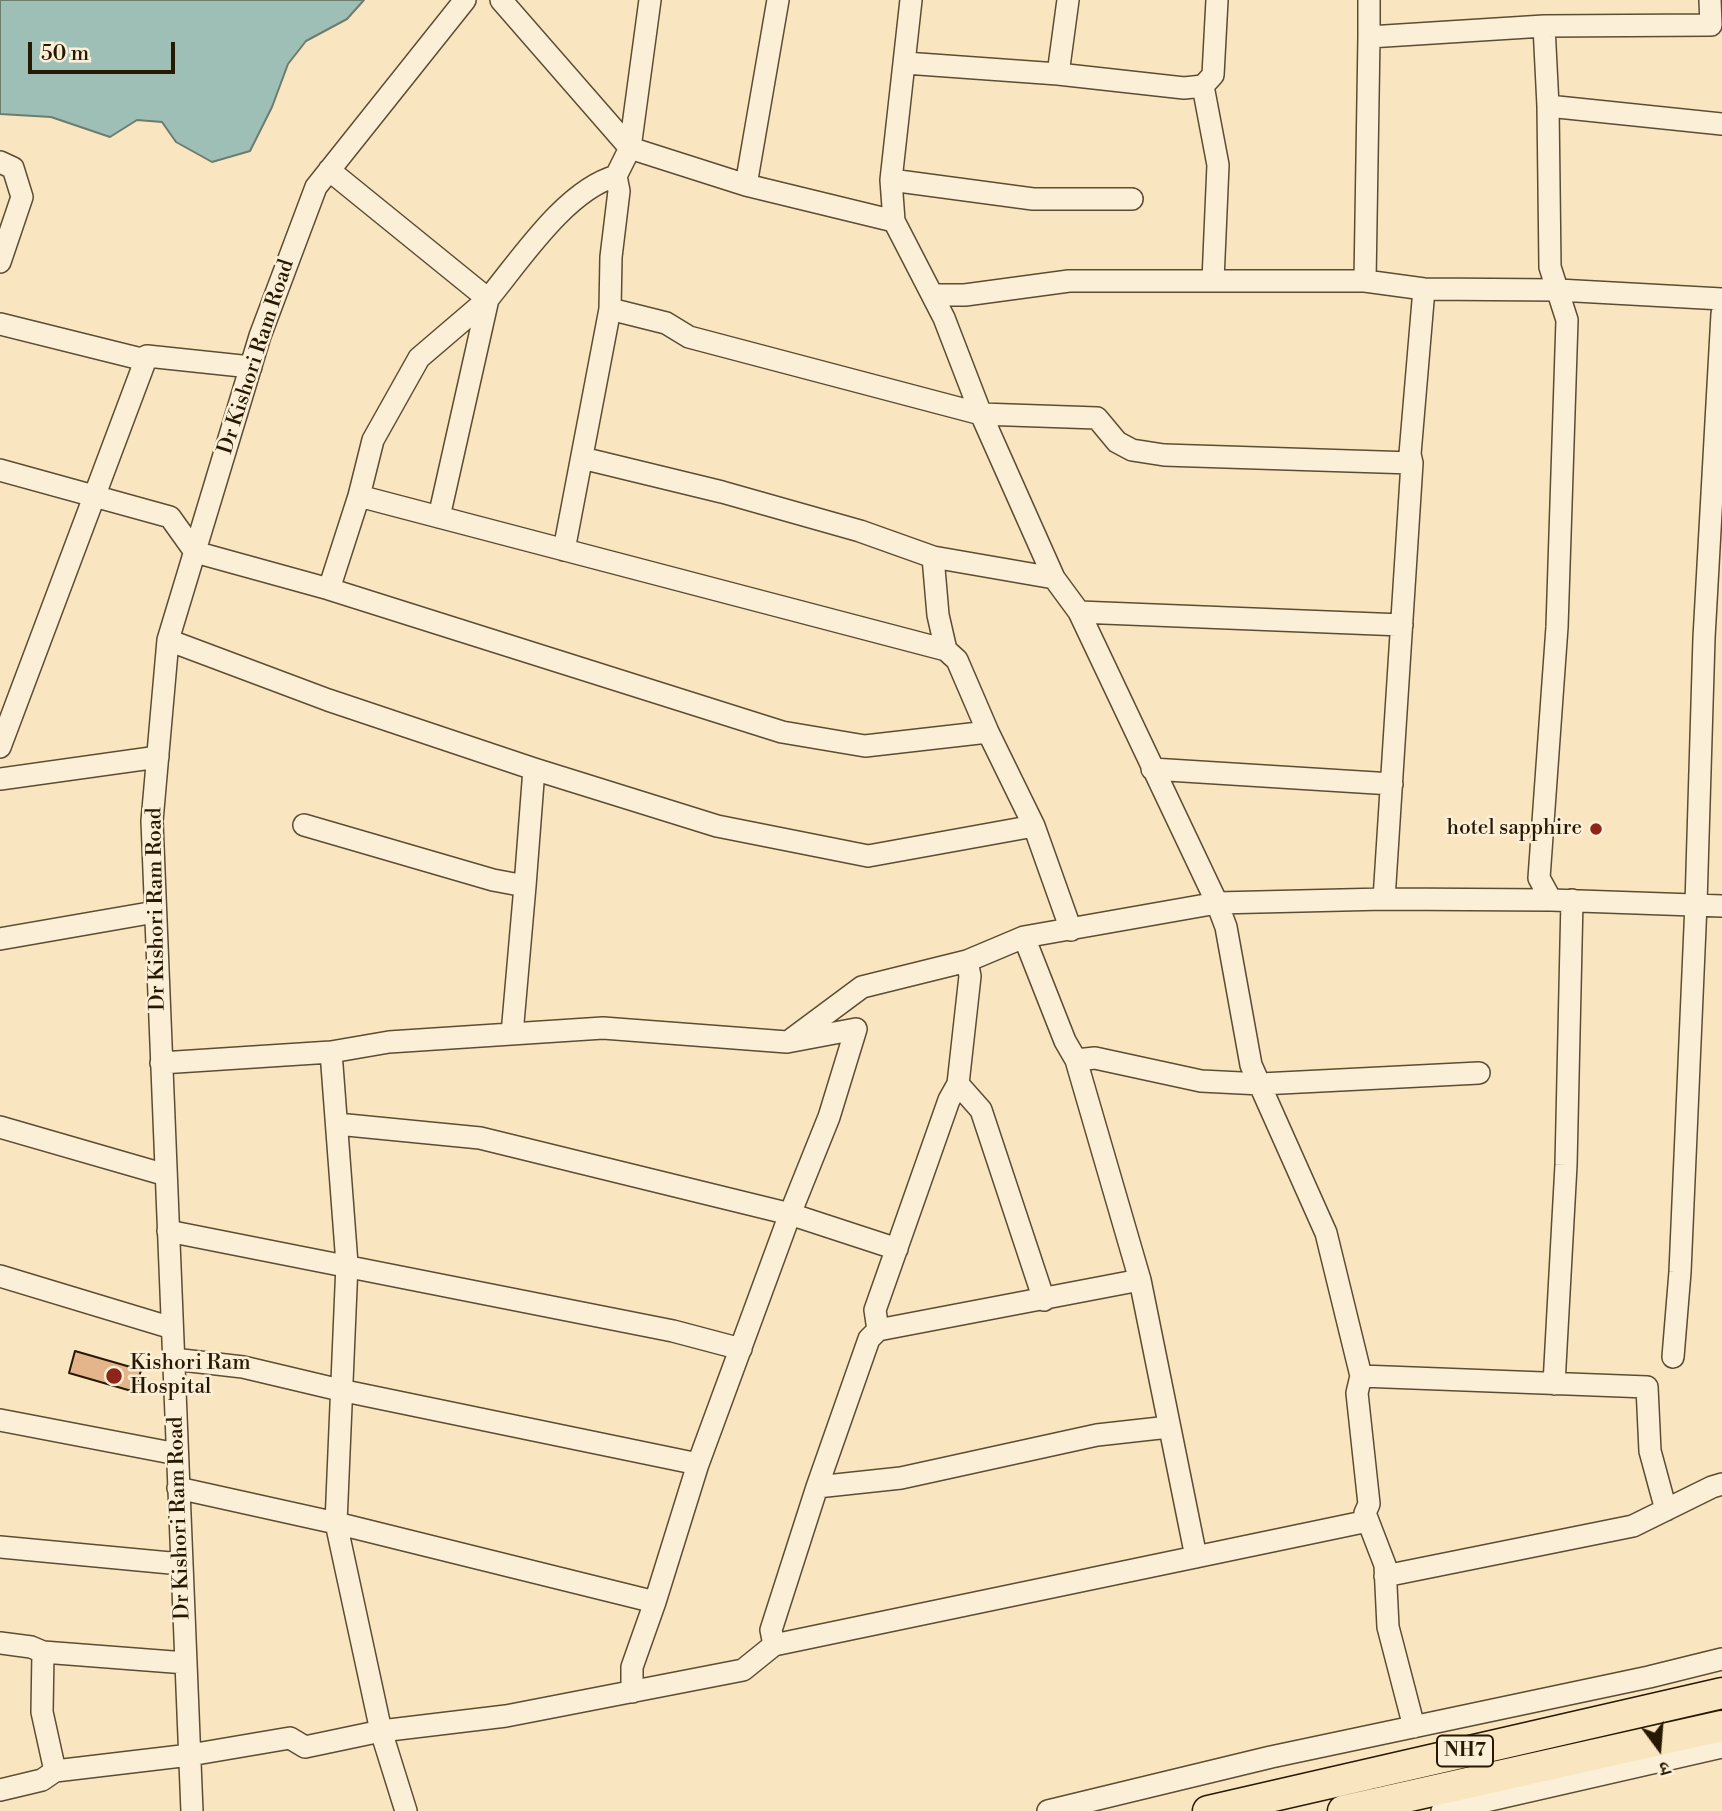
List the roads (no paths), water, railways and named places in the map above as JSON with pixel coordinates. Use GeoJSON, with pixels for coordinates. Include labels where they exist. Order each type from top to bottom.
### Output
{"type":"FeatureCollection","features":[{"type":"Feature","properties":{"kind":"highway","name":"NH7"},"geometry":{"type":"LineString","coordinates":[[1208,1811],[1722,1693]]}},
{"type":"Feature","properties":{"kind":"highway","name":"NH7"},"geometry":{"type":"LineString","coordinates":[[1343,1811],[1527,1791],[1722,1726]]}},
{"type":"Feature","properties":{"kind":"street","name":"Dr Kishori Ram Road"},"geometry":{"type":"LineString","coordinates":[[192,1811],[152,821],[168,640],[260,336],[316,187],[465,0]]}},
{"type":"Feature","properties":{"kind":"street"},"geometry":{"type":"LineString","coordinates":[[502,0],[630,148],[746,185],[894,221]]}},
{"type":"Feature","properties":{"kind":"street"},"geometry":{"type":"LineString","coordinates":[[564,550],[610,309],[611,257],[619,191],[616,176],[630,148],[650,0]]}},
{"type":"Feature","properties":{"kind":"street"},"geometry":{"type":"LineString","coordinates":[[746,185],[778,0]]}},
{"type":"Feature","properties":{"kind":"street"},"geometry":{"type":"LineString","coordinates":[[911,0],[891,180],[894,221],[933,295],[981,414],[1054,578],[1079,612],[1226,927],[1251,1065],[1326,1233],[1361,1377],[1357,1393],[1369,1504],[1365,1513],[1385,1565],[1388,1627],[1414,1727]]}},
{"type":"Feature","properties":{"kind":"street"},"geometry":{"type":"LineString","coordinates":[[1058,74],[1068,0]]}},
{"type":"Feature","properties":{"kind":"street"},"geometry":{"type":"LineString","coordinates":[[905,63],[1058,74],[1184,88],[1203,86],[1213,75],[1217,0]]}},
{"type":"Feature","properties":{"kind":"street"},"geometry":{"type":"LineString","coordinates":[[1365,281],[1369,0]]}},
{"type":"Feature","properties":{"kind":"street"},"geometry":{"type":"LineString","coordinates":[[1369,37],[1544,26],[1711,25],[1710,0]]}},
{"type":"Feature","properties":{"kind":"street"},"geometry":{"type":"LineString","coordinates":[[1544,26],[1550,267],[1567,320],[1557,627],[1539,878],[1562,900],[1566,1165],[1554,1384]]}},
{"type":"Feature","properties":{"kind":"street"},"geometry":{"type":"LineString","coordinates":[[1203,86],[1218,165],[1213,281]]}},
{"type":"Feature","properties":{"kind":"street"},"geometry":{"type":"LineString","coordinates":[[1548,106],[1722,124]]}},
{"type":"Feature","properties":{"kind":"street"},"geometry":{"type":"LineString","coordinates":[[0,162],[13,168],[22,197],[0,262]]}},
{"type":"Feature","properties":{"kind":"street"},"geometry":{"type":"LineString","coordinates":[[329,170],[488,299]]}},
{"type":"Feature","properties":{"kind":"street"},"geometry":{"type":"LineString","coordinates":[[329,589],[359,496],[373,440],[419,358],[488,299],[566,206],[599,181],[616,176]]}},
{"type":"Feature","properties":{"kind":"street"},"geometry":{"type":"LineString","coordinates":[[891,180],[1033,199],[1132,199]]}},
{"type":"Feature","properties":{"kind":"street"},"geometry":{"type":"LineString","coordinates":[[933,295],[965,295],[1069,281],[1365,281],[1424,289],[1558,290],[1722,299]]}},
{"type":"Feature","properties":{"kind":"street"},"geometry":{"type":"LineString","coordinates":[[1384,899],[1412,463],[1410,454],[1424,289]]}},
{"type":"Feature","properties":{"kind":"street"},"geometry":{"type":"LineString","coordinates":[[439,517],[488,299]]}},
{"type":"Feature","properties":{"kind":"street"},"geometry":{"type":"LineString","coordinates":[[610,309],[666,323],[689,337],[981,414],[1097,418],[1117,442],[1132,450],[1164,455],[1412,463]]}},
{"type":"Feature","properties":{"kind":"street"},"geometry":{"type":"LineString","coordinates":[[1674,1357],[1681,1259],[1696,904],[1704,638],[1722,314]]}},
{"type":"Feature","properties":{"kind":"street"},"geometry":{"type":"LineString","coordinates":[[0,324],[141,359],[147,356],[251,367]]}},
{"type":"Feature","properties":{"kind":"street"},"geometry":{"type":"LineString","coordinates":[[0,747],[147,356]]}},
{"type":"Feature","properties":{"kind":"street"},"geometry":{"type":"LineString","coordinates":[[582,458],[760,502],[860,531],[933,557],[1054,578]]}},
{"type":"Feature","properties":{"kind":"street"},"geometry":{"type":"LineString","coordinates":[[0,470],[170,517],[195,552],[329,589],[782,732],[864,746],[988,732]]}},
{"type":"Feature","properties":{"kind":"street"},"geometry":{"type":"LineString","coordinates":[[359,496],[946,650],[957,660],[988,732],[1034,826],[1072,930]]}},
{"type":"Feature","properties":{"kind":"street"},"geometry":{"type":"LineString","coordinates":[[933,557],[938,615],[946,650]]}},
{"type":"Feature","properties":{"kind":"street"},"geometry":{"type":"LineString","coordinates":[[1079,612],[1402,625]]}},
{"type":"Feature","properties":{"kind":"street"},"geometry":{"type":"LineString","coordinates":[[168,640],[328,700],[534,769],[717,826],[868,856],[1034,826]]}},
{"type":"Feature","properties":{"kind":"street"},"geometry":{"type":"LineString","coordinates":[[0,779],[158,757]]}},
{"type":"Feature","properties":{"kind":"street"},"geometry":{"type":"LineString","coordinates":[[512,1034],[534,769]]}},
{"type":"Feature","properties":{"kind":"street"},"geometry":{"type":"LineString","coordinates":[[1152,769],[1392,784]]}},
{"type":"Feature","properties":{"kind":"street"},"geometry":{"type":"LineString","coordinates":[[304,825],[493,880],[525,886]]}},
{"type":"Feature","properties":{"kind":"street"},"geometry":{"type":"LineString","coordinates":[[787,1042],[862,987],[967,961],[1024,937],[1217,904],[1384,899],[1562,900],[1722,906]]}},
{"type":"Feature","properties":{"kind":"street"},"geometry":{"type":"LineString","coordinates":[[0,939],[155,912]]}},
{"type":"Feature","properties":{"kind":"street"},"geometry":{"type":"LineString","coordinates":[[1024,937],[1065,1041],[1076,1060],[1140,1280],[1196,1557]]}},
{"type":"Feature","properties":{"kind":"street"},"geometry":{"type":"LineString","coordinates":[[878,1330],[875,1310],[949,1100],[958,1084],[970,976],[967,961]]}},
{"type":"Feature","properties":{"kind":"street"},"geometry":{"type":"LineString","coordinates":[[161,1063],[331,1052],[389,1042],[603,1028],[787,1042],[856,1028],[829,1116],[698,1464],[632,1667],[632,1692]]}},
{"type":"Feature","properties":{"kind":"street"},"geometry":{"type":"LineString","coordinates":[[331,1052],[347,1264],[336,1523],[381,1731],[406,1811]]}},
{"type":"Feature","properties":{"kind":"street"},"geometry":{"type":"LineString","coordinates":[[1076,1060],[1095,1058],[1200,1081],[1261,1084],[1479,1073]]}},
{"type":"Feature","properties":{"kind":"street"},"geometry":{"type":"LineString","coordinates":[[958,1084],[981,1110],[1044,1300]]}},
{"type":"Feature","properties":{"kind":"street"},"geometry":{"type":"LineString","coordinates":[[337,1125],[480,1138],[790,1214],[897,1249]]}},
{"type":"Feature","properties":{"kind":"street"},"geometry":{"type":"LineString","coordinates":[[0,1127],[166,1175]]}},
{"type":"Feature","properties":{"kind":"street"},"geometry":{"type":"LineString","coordinates":[[168,1231],[347,1264],[673,1331],[741,1349]]}},
{"type":"Feature","properties":{"kind":"street"},"geometry":{"type":"LineString","coordinates":[[0,1276],[172,1328]]}},
{"type":"Feature","properties":{"kind":"street"},"geometry":{"type":"LineString","coordinates":[[774,1645],[771,1630],[817,1487],[869,1339],[878,1330],[1140,1280]]}},
{"type":"Feature","properties":{"kind":"street"},"geometry":{"type":"LineString","coordinates":[[173,1359],[243,1367],[340,1390],[698,1464]]}},
{"type":"Feature","properties":{"kind":"street"},"geometry":{"type":"LineString","coordinates":[[1361,1377],[1647,1387],[1650,1451],[1666,1510]]}},
{"type":"Feature","properties":{"kind":"street"},"geometry":{"type":"LineString","coordinates":[[0,1420],[177,1454]]}},
{"type":"Feature","properties":{"kind":"street"},"geometry":{"type":"LineString","coordinates":[[817,1487],[901,1478],[1097,1435],[1168,1427]]}},
{"type":"Feature","properties":{"kind":"street"},"geometry":{"type":"LineString","coordinates":[[1385,1576],[1633,1526],[1712,1487],[1722,1485]]}},
{"type":"Feature","properties":{"kind":"street"},"geometry":{"type":"LineString","coordinates":[[178,1488],[336,1523],[654,1602]]}},
{"type":"Feature","properties":{"kind":"street"},"geometry":{"type":"LineString","coordinates":[[0,1790],[42,1780],[55,1771],[190,1755],[290,1738],[305,1746],[381,1731],[506,1716],[632,1692],[743,1670],[774,1645],[1368,1521]]}},
{"type":"Feature","properties":{"kind":"street"},"geometry":{"type":"LineString","coordinates":[[0,1547],[181,1564]]}},
{"type":"Feature","properties":{"kind":"street"},"geometry":{"type":"LineString","coordinates":[[0,1643],[31,1647],[43,1652],[186,1663]]}},
{"type":"Feature","properties":{"kind":"street"},"geometry":{"type":"LineString","coordinates":[[43,1652],[42,1712],[55,1771]]}},
{"type":"Feature","properties":{"kind":"street"},"geometry":{"type":"LineString","coordinates":[[1048,1811],[1271,1757],[1722,1659]]}},
{"type":"Feature","properties":{"kind":"street"},"geometry":{"type":"LineString","coordinates":[[1442,1811],[1722,1747]]}},
{"type":"Feature","properties":{"kind":"water"},"geometry":{"type":"Polygon","coordinates":[[[0,0],[364,0],[347,19],[306,41],[288,64],[272,107],[250,151],[212,162],[176,142],[162,122],[137,120],[110,137],[51,117],[0,114],[0,0]]]}},
{"type":"Feature","properties":{"kind":"place","name":"hotel sapphire"},"geometry":{"type":"Point","coordinates":[1596,829]}},
{"type":"Feature","properties":{"kind":"place","name":"Kishori Ram Hospital"},"geometry":{"type":"Point","coordinates":[114,1376]}}]}
